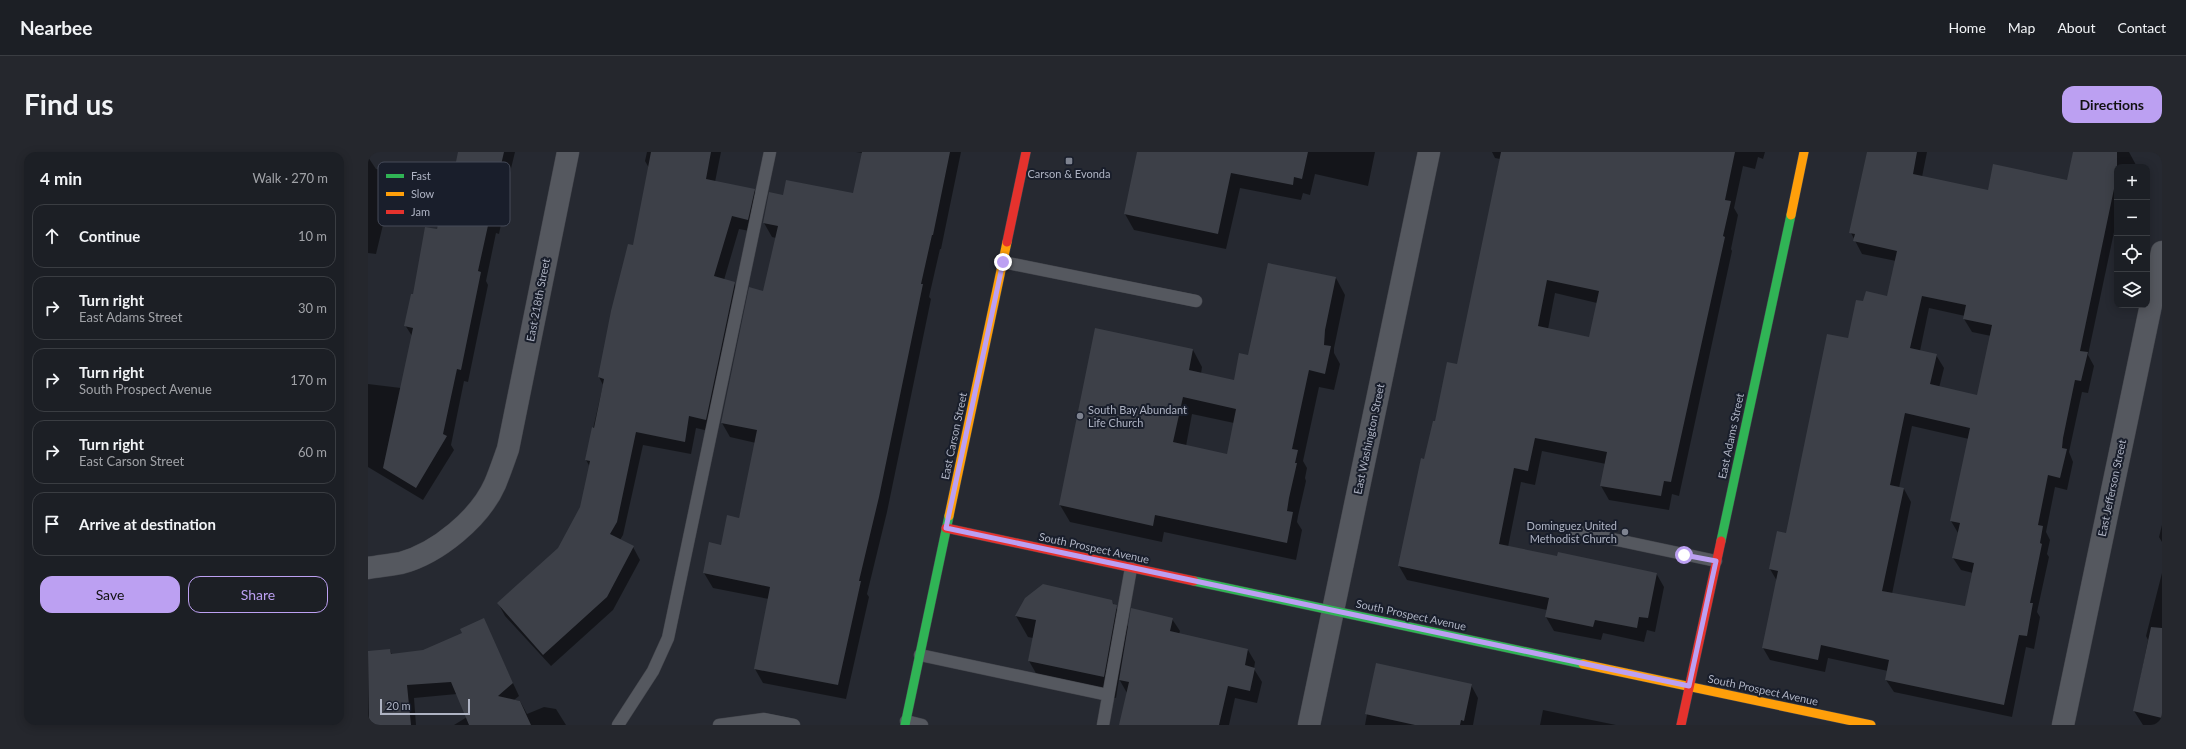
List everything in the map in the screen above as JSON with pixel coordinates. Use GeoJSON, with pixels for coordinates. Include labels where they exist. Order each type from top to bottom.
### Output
{"type":"FeatureCollection","features":[{"type":"Feature","properties":{"kind":"street","name":"East 218th Street"},"geometry":{"type":"LineString","coordinates":[[368,568],[402,562],[426,552],[454,534],[476,515],[495,485],[508,449],[568,152]]}},
{"type":"Feature","properties":{"kind":"street","name":"East Carson Street"},"geometry":{"type":"LineString","coordinates":[[906,723],[1026,152]]}},
{"type":"Feature","properties":{"kind":"street","name":"East Washington Street"},"geometry":{"type":"LineString","coordinates":[[1309,725],[1429,152]]}},
{"type":"Feature","properties":{"kind":"street","name":"East Adams Street"},"geometry":{"type":"LineString","coordinates":[[1681,725],[1804,152]]}},
{"type":"Feature","properties":{"kind":"street","name":"East Jefferson Street"},"geometry":{"type":"LineString","coordinates":[[2063,725],[2162,252]]}},
{"type":"Feature","properties":{"kind":"street","name":"South Prospect Avenue"},"geometry":{"type":"LineString","coordinates":[[946,528],[1871,725]]}},
{"type":"Feature","properties":{"kind":"lane"},"geometry":{"type":"LineString","coordinates":[[618,725],[653,672],[668,638],[770,152]]}},
{"type":"Feature","properties":{"kind":"lane"},"geometry":{"type":"LineString","coordinates":[[1003,262],[1196,300]]}},
{"type":"Feature","properties":{"kind":"lane"},"geometry":{"type":"LineString","coordinates":[[1570,530],[1716,561]]}},
{"type":"Feature","properties":{"kind":"lane"},"geometry":{"type":"LineString","coordinates":[[1103,725],[1131,568]]}},
{"type":"Feature","properties":{"kind":"lane"},"geometry":{"type":"LineString","coordinates":[[920,655],[1108,695]]}},
{"type":"Feature","properties":{"kind":"lane"},"geometry":{"type":"LineString","coordinates":[[719,725],[764,719],[794,725]]}},
{"type":"Feature","properties":{"kind":"lane"},"geometry":{"type":"LineString","coordinates":[[906,723],[922,725]]}},
{"type":"Feature","properties":{"kind":"building"},"geometry":{"type":"Polygon","coordinates":[[[458,152],[504,152],[502,162],[456,162],[458,152]]]}},
{"type":"Feature","properties":{"kind":"building"},"geometry":{"type":"Polygon","coordinates":[[[651,152],[711,152],[706,179],[755,189],[748,220],[732,216],[714,276],[735,282],[706,420],[689,416],[685,442],[636,432],[617,522],[610,534],[634,546],[607,597],[543,655],[497,603],[558,548],[580,507],[590,461],[585,460],[592,427],[594,428],[604,379],[598,377],[611,311],[628,244],[633,245],[651,152]]]}},
{"type":"Feature","properties":{"kind":"building"},"geometry":{"type":"Polygon","coordinates":[[[862,152],[950,152],[933,235],[921,284],[923,284],[879,497],[859,581],[861,581],[838,685],[754,669],[770,587],[703,573],[709,542],[721,545],[727,515],[739,518],[757,430],[721,423],[749,287],[763,291],[778,226],[763,223],[769,192],[783,195],[786,180],[853,193],[862,152]]]}},
{"type":"Feature","properties":{"kind":"building"},"geometry":{"type":"Polygon","coordinates":[[[1137,152],[1308,152],[1302,179],[1294,177],[1293,185],[1231,173],[1218,234],[1124,214],[1137,152]]]}},
{"type":"Feature","properties":{"kind":"building"},"geometry":{"type":"Polygon","coordinates":[[[1501,152],[1735,152],[1725,200],[1731,201],[1723,236],[1725,237],[1671,482],[1664,481],[1661,496],[1600,486],[1607,452],[1535,438],[1528,471],[1514,468],[1499,544],[1557,556],[1558,552],[1657,573],[1648,618],[1639,617],[1637,628],[1595,620],[1593,627],[1545,617],[1549,598],[1398,566],[1421,458],[1424,459],[1433,421],[1435,421],[1447,362],[1457,364],[1501,152]],[[1547,280],[1538,326],[1589,337],[1599,291],[1547,280]]]}},
{"type":"Feature","properties":{"kind":"building"},"geometry":{"type":"Polygon","coordinates":[[[1867,152],[1917,152],[1913,174],[1988,190],[1993,164],[2067,180],[2073,152],[2117,152],[2117,164],[2114,164],[2114,189],[2080,351],[2088,352],[2081,381],[2075,380],[2063,438],[2062,448],[2067,449],[2060,478],[2048,475],[2038,525],[2043,526],[2040,543],[2042,544],[2030,603],[2033,603],[2027,636],[2019,635],[2004,705],[1885,680],[1889,660],[1821,645],[1818,660],[1762,648],[1778,571],[1769,569],[1777,531],[1786,533],[1827,334],[1848,338],[1856,300],[1863,301],[1866,291],[1887,296],[1897,251],[1853,241],[1855,234],[1849,233],[1867,152]],[[1922,296],[1910,348],[1937,354],[1930,384],[1977,395],[1992,325],[1963,319],[1966,305],[1922,296]],[[1905,413],[1890,485],[1904,488],[1882,591],[1965,606],[1974,563],[1952,558],[1960,523],[1950,521],[1970,428],[1905,413]]]}},
{"type":"Feature","properties":{"kind":"building"},"geometry":{"type":"Polygon","coordinates":[[[438,226],[488,226],[478,271],[481,272],[461,370],[457,369],[443,434],[447,436],[416,488],[383,468],[413,328],[404,326],[411,294],[413,294],[425,227],[437,229],[438,226]]]}},
{"type":"Feature","properties":{"kind":"building"},"geometry":{"type":"Polygon","coordinates":[[[1268,263],[1336,277],[1325,330],[1324,345],[1331,346],[1325,374],[1309,370],[1292,449],[1298,450],[1295,463],[1297,463],[1287,511],[1293,512],[1287,543],[1155,515],[1153,526],[1059,505],[1095,328],[1193,349],[1189,370],[1234,380],[1239,353],[1248,355],[1268,263]],[[1183,397],[1173,442],[1227,454],[1236,409],[1183,397]]]}},
{"type":"Feature","properties":{"kind":"building"},"geometry":{"type":"Polygon","coordinates":[[[1043,584],[1112,600],[1113,604],[1117,605],[1104,677],[1028,661],[1036,620],[1015,616],[1025,598],[1043,584]]]}},
{"type":"Feature","properties":{"kind":"building"},"geometry":{"type":"Polygon","coordinates":[[[1131,608],[1173,618],[1170,631],[1248,649],[1245,665],[1255,668],[1250,691],[1228,686],[1219,725],[1119,725],[1129,682],[1119,680],[1131,608]]]}},
{"type":"Feature","properties":{"kind":"building"},"geometry":{"type":"Polygon","coordinates":[[[484,618],[513,683],[498,696],[520,701],[531,725],[469,725],[451,682],[407,685],[411,725],[369,725],[368,651],[390,649],[391,654],[423,650],[462,633],[460,629],[484,618]]]}},
{"type":"Feature","properties":{"kind":"building"},"geometry":{"type":"Polygon","coordinates":[[[2151,627],[2162,628],[2162,718],[2133,711],[2151,627]]]}},
{"type":"Feature","properties":{"kind":"building"},"geometry":{"type":"Polygon","coordinates":[[[1376,663],[1472,684],[1464,721],[1461,720],[1460,725],[1415,725],[1365,714],[1376,663]]]}},
{"type":"Feature","properties":{"kind":"traffic: fast"},"geometry":{"type":"LineString","coordinates":[[1721,541],[1791,215]]}},
{"type":"Feature","properties":{"kind":"traffic: fast"},"geometry":{"type":"LineString","coordinates":[[905,725],[949,516]]}},
{"type":"Feature","properties":{"kind":"traffic: fast"},"geometry":{"type":"LineString","coordinates":[[1194,581],[1583,664]]}},
{"type":"Feature","properties":{"kind":"traffic: slow"},"geometry":{"type":"LineString","coordinates":[[1791,215],[1804,152]]}},
{"type":"Feature","properties":{"kind":"traffic: slow"},"geometry":{"type":"LineString","coordinates":[[949,516],[1007,242]]}},
{"type":"Feature","properties":{"kind":"traffic: slow"},"geometry":{"type":"LineString","coordinates":[[1583,664],[1871,725]]}},
{"type":"Feature","properties":{"kind":"traffic: jam"},"geometry":{"type":"LineString","coordinates":[[1007,242],[1026,152]]}},
{"type":"Feature","properties":{"kind":"traffic: jam"},"geometry":{"type":"LineString","coordinates":[[946,528],[1194,581]]}},
{"type":"Feature","properties":{"kind":"traffic: jam"},"geometry":{"type":"LineString","coordinates":[[1681,725],[1721,541]]}},
{"type":"Feature","properties":{"kind":"place","name":"Carson & Evonda"},"geometry":{"type":"Point","coordinates":[1069,161]}},
{"type":"Feature","properties":{"kind":"place","name":"South Bay Abundant Life Church"},"geometry":{"type":"Point","coordinates":[1080,416]}},
{"type":"Feature","properties":{"kind":"place","name":"Dominguez United Methodist Church"},"geometry":{"type":"Point","coordinates":[1625,532]}},
{"type":"Feature","properties":{"kind":"route"},"geometry":{"type":"LineString","coordinates":[[1003,262],[946,528],[1689,686],[1716,561],[1684,555]]}}]}
